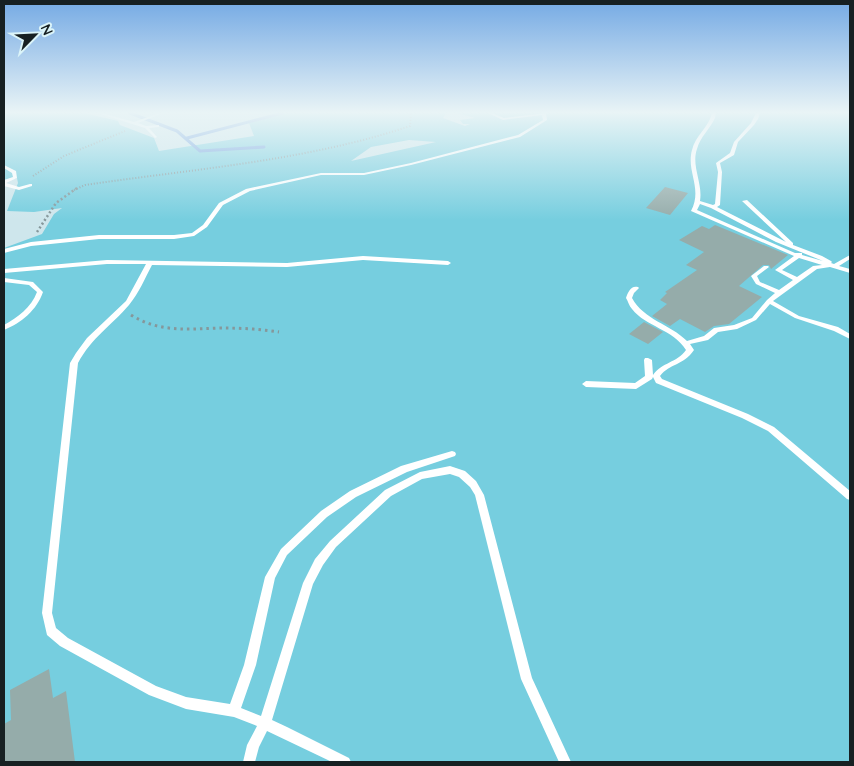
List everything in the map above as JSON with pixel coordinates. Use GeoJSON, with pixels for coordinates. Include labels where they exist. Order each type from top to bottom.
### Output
{"type":"FeatureCollection","features":[{"type":"Feature","properties":{"kind":"lane"},"geometry":{"type":"LineString","coordinates":[[4,252],[32,244],[98,237],[174,237],[194,234],[205,226],[220,204],[248,190],[321,174],[354,174],[382,170],[474,149]]}},
{"type":"Feature","properties":{"kind":"lane"},"geometry":{"type":"LineString","coordinates":[[695,149],[694,165],[700,202],[694,211],[850,271]]}},
{"type":"Feature","properties":{"kind":"lane"},"geometry":{"type":"LineString","coordinates":[[713,207],[717,204],[720,172],[718,163],[732,154],[733,149]]}},
{"type":"Feature","properties":{"kind":"lane"},"geometry":{"type":"LineString","coordinates":[[4,166],[14,172],[15,178],[4,183]]}},
{"type":"Feature","properties":{"kind":"lane"},"geometry":{"type":"LineString","coordinates":[[4,183],[19,189],[30,185]]}},
{"type":"Feature","properties":{"kind":"lane"},"geometry":{"type":"LineString","coordinates":[[745,201],[800,253]]}},
{"type":"Feature","properties":{"kind":"lane"},"geometry":{"type":"LineString","coordinates":[[700,202],[800,253]]}},
{"type":"Feature","properties":{"kind":"lane"},"geometry":{"type":"LineString","coordinates":[[797,280],[778,270],[783,263],[800,253]]}},
{"type":"Feature","properties":{"kind":"lane"},"geometry":{"type":"LineString","coordinates":[[835,266],[850,257]]}},
{"type":"Feature","properties":{"kind":"lane"},"geometry":{"type":"LineString","coordinates":[[4,271],[91,262],[288,265],[363,258],[448,263]]}},
{"type":"Feature","properties":{"kind":"lane"},"geometry":{"type":"LineString","coordinates":[[150,263],[124,307],[116,312],[83,348],[74,363],[47,603],[51,631],[64,642],[153,691],[186,703],[234,711],[265,723],[345,762]]}},
{"type":"Feature","properties":{"kind":"lane"},"geometry":{"type":"LineString","coordinates":[[766,267],[754,276],[758,282],[780,292]]}},
{"type":"Feature","properties":{"kind":"lane"},"geometry":{"type":"LineString","coordinates":[[687,343],[706,338],[716,330],[735,327],[754,320],[769,301],[815,267],[850,267]]}},
{"type":"Feature","properties":{"kind":"lane"},"geometry":{"type":"LineString","coordinates":[[4,280],[32,282],[40,292],[38,300],[31,309],[4,328]]}},
{"type":"Feature","properties":{"kind":"lane"},"geometry":{"type":"LineString","coordinates":[[636,288],[631,292],[629,298],[636,310],[687,343],[690,350],[687,356],[660,370],[656,376],[659,381]]}},
{"type":"Feature","properties":{"kind":"lane"},"geometry":{"type":"LineString","coordinates":[[769,301],[797,317],[836,329],[850,337]]}},
{"type":"Feature","properties":{"kind":"lane"},"geometry":{"type":"LineString","coordinates":[[586,384],[636,386],[649,377],[648,360]]}},
{"type":"Feature","properties":{"kind":"lane"},"geometry":{"type":"LineString","coordinates":[[644,382],[659,381],[745,416],[771,429],[850,496]]}},
{"type":"Feature","properties":{"kind":"lane"},"geometry":{"type":"LineString","coordinates":[[234,711],[250,665],[270,577],[284,552],[324,514],[353,494],[404,470],[452,454]]}},
{"type":"Feature","properties":{"kind":"lane"},"geometry":{"type":"LineString","coordinates":[[249,762],[253,745],[265,723],[300,603],[319,562],[334,544],[388,493],[402,483],[420,476],[450,470],[462,474],[473,484],[479,495],[528,679],[564,762]]}},
{"type":"Feature","properties":{"kind":"path"},"geometry":{"type":"LineString","coordinates":[[30,185],[31,177],[60,158],[83,149]]}},
{"type":"Feature","properties":{"kind":"path"},"geometry":{"type":"LineString","coordinates":[[32,244],[56,201],[80,187],[112,180],[286,156],[321,149]]}},
{"type":"Feature","properties":{"kind":"path"},"geometry":{"type":"LineString","coordinates":[[124,307],[136,319],[153,327],[170,329],[243,328],[279,332]]}},
{"type":"Feature","properties":{"kind":"shaded area"},"geometry":{"type":"Polygon","coordinates":[[[4,149],[158,149],[159,151],[173,149],[369,149],[351,161],[406,149],[850,149],[850,762],[4,762],[4,248],[42,234],[54,214],[62,208],[34,212],[7,211],[18,183],[17,178],[4,182],[4,149]]]}},
{"type":"Feature","properties":{"kind":"building"},"geometry":{"type":"Polygon","coordinates":[[[665,187],[688,193],[670,215],[646,208],[665,187]]]}},
{"type":"Feature","properties":{"kind":"building"},"geometry":{"type":"Polygon","coordinates":[[[715,225],[788,255],[771,269],[769,265],[763,265],[739,286],[762,297],[729,324],[714,326],[705,332],[680,319],[670,326],[652,316],[667,304],[660,300],[667,293],[665,292],[697,270],[686,265],[704,252],[679,240],[702,226],[709,229],[715,225]]]}},
{"type":"Feature","properties":{"kind":"building"},"geometry":{"type":"Polygon","coordinates":[[[644,322],[663,332],[648,344],[629,334],[644,322]]]}},
{"type":"Feature","properties":{"kind":"building"},"geometry":{"type":"Polygon","coordinates":[[[49,669],[53,698],[66,691],[75,762],[4,762],[4,724],[11,720],[10,690],[49,669]]]}},
{"type":"Feature","properties":{"kind":"waterway"},"geometry":{"type":"LineString","coordinates":[[197,149],[200,151],[236,149]]}}]}
